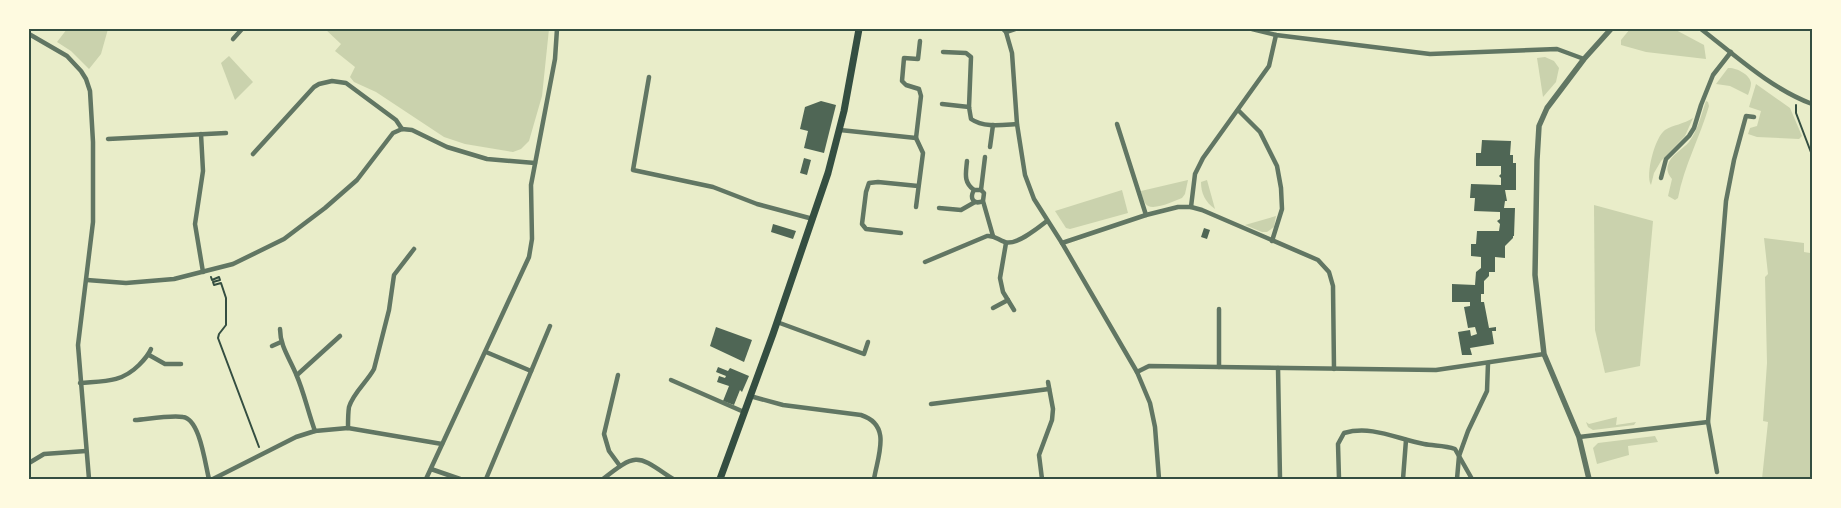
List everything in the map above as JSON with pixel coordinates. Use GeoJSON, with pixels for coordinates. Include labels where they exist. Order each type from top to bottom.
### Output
{"type":"FeatureCollection","features":[{"type":"Feature","properties":{"kind":"main road"},"geometry":{"type":"LineString","coordinates":[[720,479],[813,219],[840,130],[859,29]]}},
{"type":"Feature","properties":{"kind":"street"},"geometry":{"type":"LineString","coordinates":[[233,38],[242,29]]}},
{"type":"Feature","properties":{"kind":"street"},"geometry":{"type":"LineString","coordinates":[[426,479],[529,257],[532,239],[531,185],[555,59],[557,29]]}},
{"type":"Feature","properties":{"kind":"street"},"geometry":{"type":"LineString","coordinates":[[1015,29],[1005,30],[1012,53],[1017,124],[1026,175],[1034,199],[1062,243],[1137,372],[1150,403],[1155,428],[1159,479]]}},
{"type":"Feature","properties":{"kind":"street"},"geometry":{"type":"LineString","coordinates":[[1252,29],[1276,35],[1430,54],[1558,49],[1584,59]]}},
{"type":"Feature","properties":{"kind":"street"},"geometry":{"type":"LineString","coordinates":[[1588,479],[1579,437],[1544,354],[1535,275],[1539,126],[1547,108],[1584,59],[1611,29]]}},
{"type":"Feature","properties":{"kind":"street"},"geometry":{"type":"LineString","coordinates":[[1701,29],[1775,86],[1796,98],[1812,104]]}},
{"type":"Feature","properties":{"kind":"street"},"geometry":{"type":"LineString","coordinates":[[29,34],[67,56],[81,70],[90,91],[93,142],[93,222],[78,346],[89,479]]}},
{"type":"Feature","properties":{"kind":"street"},"geometry":{"type":"LineString","coordinates":[[1191,207],[1195,174],[1203,158],[1269,66],[1276,35]]}},
{"type":"Feature","properties":{"kind":"street"},"geometry":{"type":"LineString","coordinates":[[916,207],[923,153],[916,138],[921,96],[919,89],[906,85],[902,81],[904,58],[918,59],[920,41]]}},
{"type":"Feature","properties":{"kind":"street"},"geometry":{"type":"LineString","coordinates":[[943,52],[966,53],[971,57],[969,107],[971,119],[976,123],[993,125],[1017,124]]}},
{"type":"Feature","properties":{"kind":"street"},"geometry":{"type":"LineString","coordinates":[[1661,178],[1666,159],[1689,136],[1694,128],[1703,98],[1713,75],[1731,52]]}},
{"type":"Feature","properties":{"kind":"street"},"geometry":{"type":"LineString","coordinates":[[649,77],[633,170],[713,187],[757,204],[813,219]]}},
{"type":"Feature","properties":{"kind":"street"},"geometry":{"type":"LineString","coordinates":[[253,154],[314,87],[332,81],[346,83],[396,120],[402,129]]}},
{"type":"Feature","properties":{"kind":"street"},"geometry":{"type":"LineString","coordinates":[[942,104],[969,107]]}},
{"type":"Feature","properties":{"kind":"street"},"geometry":{"type":"LineString","coordinates":[[1238,110],[1260,132],[1276,166],[1281,188],[1282,209],[1272,241]]}},
{"type":"Feature","properties":{"kind":"street"},"geometry":{"type":"LineString","coordinates":[[1717,472],[1708,422],[1726,201],[1734,160],[1746,116],[1754,118]]}},
{"type":"Feature","properties":{"kind":"street"},"geometry":{"type":"LineString","coordinates":[[1117,124],[1146,215]]}},
{"type":"Feature","properties":{"kind":"street"},"geometry":{"type":"LineString","coordinates":[[990,147],[993,125]]}},
{"type":"Feature","properties":{"kind":"street"},"geometry":{"type":"LineString","coordinates":[[87,280],[126,283],[174,279],[233,264],[284,239],[325,208],[357,180],[393,133],[402,129],[412,130],[447,147],[487,159],[535,163]]}},
{"type":"Feature","properties":{"kind":"street"},"geometry":{"type":"LineString","coordinates":[[840,130],[916,138]]}},
{"type":"Feature","properties":{"kind":"street"},"geometry":{"type":"LineString","coordinates":[[108,139],[226,133]]}},
{"type":"Feature","properties":{"kind":"street"},"geometry":{"type":"LineString","coordinates":[[201,134],[203,171],[195,224],[206,272]]}},
{"type":"Feature","properties":{"kind":"street"},"geometry":{"type":"LineString","coordinates":[[985,157],[981,190],[984,193],[983,201],[993,236]]}},
{"type":"Feature","properties":{"kind":"street"},"geometry":{"type":"LineString","coordinates":[[967,161],[965,180],[967,186],[974,190],[981,190]]}},
{"type":"Feature","properties":{"kind":"street"},"geometry":{"type":"LineString","coordinates":[[901,233],[866,229],[862,224],[869,183],[878,182],[918,186]]}},
{"type":"Feature","properties":{"kind":"street"},"geometry":{"type":"LineString","coordinates":[[974,190],[971,194],[975,202]]}},
{"type":"Feature","properties":{"kind":"street"},"geometry":{"type":"LineString","coordinates":[[939,208],[961,210],[975,202],[983,201]]}},
{"type":"Feature","properties":{"kind":"street"},"geometry":{"type":"LineString","coordinates":[[1062,243],[1146,215],[1178,207],[1191,207],[1318,260],[1324,264],[1333,286],[1334,368]]}},
{"type":"Feature","properties":{"kind":"street"},"geometry":{"type":"LineString","coordinates":[[925,262],[987,236],[993,236],[1006,243],[1015,243],[1047,221]]}},
{"type":"Feature","properties":{"kind":"street"},"geometry":{"type":"LineString","coordinates":[[1006,243],[1000,278],[1003,292],[1014,310]]}},
{"type":"Feature","properties":{"kind":"street"},"geometry":{"type":"LineString","coordinates":[[348,428],[349,408],[374,369],[389,310],[394,275],[414,249]]}},
{"type":"Feature","properties":{"kind":"street"},"geometry":{"type":"LineString","coordinates":[[993,308],[1008,300]]}},
{"type":"Feature","properties":{"kind":"street"},"geometry":{"type":"LineString","coordinates":[[1219,309],[1219,367]]}},
{"type":"Feature","properties":{"kind":"street"},"geometry":{"type":"LineString","coordinates":[[777,322],[864,354],[868,342]]}},
{"type":"Feature","properties":{"kind":"street"},"geometry":{"type":"LineString","coordinates":[[486,479],[550,326]]}},
{"type":"Feature","properties":{"kind":"street"},"geometry":{"type":"LineString","coordinates":[[280,329],[281,342],[297,375],[314,431]]}},
{"type":"Feature","properties":{"kind":"street"},"geometry":{"type":"LineString","coordinates":[[297,375],[340,336]]}},
{"type":"Feature","properties":{"kind":"street"},"geometry":{"type":"LineString","coordinates":[[272,346],[281,342]]}},
{"type":"Feature","properties":{"kind":"street"},"geometry":{"type":"LineString","coordinates":[[80,383],[117,380],[131,373],[148,355],[151,349]]}},
{"type":"Feature","properties":{"kind":"street"},"geometry":{"type":"LineString","coordinates":[[486,352],[531,371]]}},
{"type":"Feature","properties":{"kind":"street"},"geometry":{"type":"LineString","coordinates":[[1137,372],[1149,366],[1436,370],[1544,354]]}},
{"type":"Feature","properties":{"kind":"street"},"geometry":{"type":"LineString","coordinates":[[148,355],[165,364],[181,364]]}},
{"type":"Feature","properties":{"kind":"street"},"geometry":{"type":"LineString","coordinates":[[1457,479],[1459,456],[1468,431],[1488,391],[1488,363]]}},
{"type":"Feature","properties":{"kind":"street"},"geometry":{"type":"LineString","coordinates":[[1278,368],[1280,479]]}},
{"type":"Feature","properties":{"kind":"street"},"geometry":{"type":"LineString","coordinates":[[618,375],[604,434],[609,451],[620,466]]}},
{"type":"Feature","properties":{"kind":"street"},"geometry":{"type":"LineString","coordinates":[[671,380],[744,412]]}},
{"type":"Feature","properties":{"kind":"street"},"geometry":{"type":"LineString","coordinates":[[1042,479],[1039,455],[1052,420],[1053,409],[1048,382]]}},
{"type":"Feature","properties":{"kind":"street"},"geometry":{"type":"LineString","coordinates":[[930,404],[1049,389]]}},
{"type":"Feature","properties":{"kind":"street"},"geometry":{"type":"LineString","coordinates":[[750,396],[783,405],[861,414],[870,417],[881,432],[874,479]]}},
{"type":"Feature","properties":{"kind":"street"},"geometry":{"type":"LineString","coordinates":[[135,420],[183,416],[191,420],[196,428],[211,479],[296,437],[314,431],[348,428],[442,444]]}},
{"type":"Feature","properties":{"kind":"street"},"geometry":{"type":"LineString","coordinates":[[1579,437],[1708,422]]}},
{"type":"Feature","properties":{"kind":"street"},"geometry":{"type":"LineString","coordinates":[[1338,479],[1338,444],[1344,433],[1356,429],[1377,431],[1406,440],[1455,449],[1472,479]]}},
{"type":"Feature","properties":{"kind":"street"},"geometry":{"type":"LineString","coordinates":[[1403,479],[1406,440]]}},
{"type":"Feature","properties":{"kind":"street"},"geometry":{"type":"LineString","coordinates":[[29,463],[44,454],[86,451]]}},
{"type":"Feature","properties":{"kind":"street"},"geometry":{"type":"LineString","coordinates":[[603,479],[633,459],[645,461],[672,479]]}},
{"type":"Feature","properties":{"kind":"street"},"geometry":{"type":"LineString","coordinates":[[431,469],[460,479]]}},
{"type":"Feature","properties":{"kind":"path"},"geometry":{"type":"LineString","coordinates":[[1796,98],[1796,112],[1812,155]]}},
{"type":"Feature","properties":{"kind":"path"},"geometry":{"type":"LineString","coordinates":[[206,272],[212,280],[219,277],[220,280],[213,282],[214,285],[221,283],[226,298],[226,325],[218,338],[261,454]]}},
{"type":"Feature","properties":{"kind":"green space"},"geometry":{"type":"Polygon","coordinates":[[[67,29],[108,29],[101,54],[89,69],[71,51],[57,42],[67,29]]]}},
{"type":"Feature","properties":{"kind":"green space"},"geometry":{"type":"Polygon","coordinates":[[[325,29],[549,29],[542,96],[529,141],[521,149],[513,152],[465,144],[444,137],[376,92],[354,82],[350,77],[355,67],[335,51],[341,44],[325,29]]]}},
{"type":"Feature","properties":{"kind":"green space"},"geometry":{"type":"Polygon","coordinates":[[[1630,29],[1674,29],[1704,45],[1706,59],[1646,52],[1621,45],[1621,40],[1630,29]]]}},
{"type":"Feature","properties":{"kind":"green space"},"geometry":{"type":"Polygon","coordinates":[[[229,56],[253,82],[235,100],[221,63],[229,56]]]}},
{"type":"Feature","properties":{"kind":"green space"},"geometry":{"type":"Polygon","coordinates":[[[1545,57],[1554,61],[1559,68],[1556,82],[1543,97],[1537,58],[1545,57]]]}},
{"type":"Feature","properties":{"kind":"green space"},"geometry":{"type":"Polygon","coordinates":[[[1728,68],[1738,70],[1748,77],[1751,83],[1748,95],[1730,86],[1716,84],[1728,68]]]}},
{"type":"Feature","properties":{"kind":"green space"},"geometry":{"type":"Polygon","coordinates":[[[1756,84],[1790,108],[1802,136],[1799,139],[1757,137],[1748,134],[1750,128],[1757,126],[1761,111],[1749,107],[1756,84]]]}},
{"type":"Feature","properties":{"kind":"green space"},"geometry":{"type":"Polygon","coordinates":[[[1706,101],[1709,106],[1684,174],[1678,198],[1675,200],[1668,196],[1672,179],[1667,167],[1671,159],[1692,137],[1706,101]]]}},
{"type":"Feature","properties":{"kind":"green space"},"geometry":{"type":"Polygon","coordinates":[[[1693,118],[1685,136],[1661,161],[1654,173],[1651,185],[1649,180],[1650,165],[1661,134],[1668,128],[1693,118]]]}},
{"type":"Feature","properties":{"kind":"green space"},"geometry":{"type":"Polygon","coordinates":[[[1188,180],[1185,194],[1182,198],[1157,207],[1148,206],[1144,202],[1141,191],[1188,180]]]}},
{"type":"Feature","properties":{"kind":"green space"},"geometry":{"type":"Polygon","coordinates":[[[1207,180],[1215,209],[1206,200],[1202,190],[1201,182],[1207,180]]]}},
{"type":"Feature","properties":{"kind":"green space"},"geometry":{"type":"Polygon","coordinates":[[[1122,190],[1128,213],[1070,229],[1066,228],[1055,211],[1122,190]]]}},
{"type":"Feature","properties":{"kind":"green space"},"geometry":{"type":"Polygon","coordinates":[[[1594,205],[1653,221],[1640,366],[1605,373],[1595,330],[1594,205]]]}},
{"type":"Feature","properties":{"kind":"green space"},"geometry":{"type":"Polygon","coordinates":[[[1276,216],[1274,227],[1267,232],[1262,232],[1245,225],[1276,216]]]}},
{"type":"Feature","properties":{"kind":"green space"},"geometry":{"type":"Polygon","coordinates":[[[1764,238],[1804,243],[1804,252],[1810,253],[1812,262],[1812,479],[1762,479],[1768,422],[1763,421],[1767,363],[1765,277],[1768,274],[1764,238]]]}},
{"type":"Feature","properties":{"kind":"green space"},"geometry":{"type":"Polygon","coordinates":[[[1617,417],[1616,425],[1636,422],[1634,425],[1593,430],[1588,427],[1586,422],[1589,424],[1617,417]]]}},
{"type":"Feature","properties":{"kind":"green space"},"geometry":{"type":"Polygon","coordinates":[[[1655,436],[1658,442],[1628,446],[1629,455],[1597,464],[1593,448],[1598,443],[1655,436]]]}},
{"type":"Feature","properties":{"kind":"building"},"geometry":{"type":"Polygon","coordinates":[[[821,101],[836,105],[824,153],[804,148],[808,131],[800,129],[805,107],[821,101]]]}},
{"type":"Feature","properties":{"kind":"building"},"geometry":{"type":"Polygon","coordinates":[[[1482,140],[1511,141],[1510,155],[1513,155],[1513,163],[1516,163],[1516,190],[1505,190],[1507,201],[1505,201],[1504,208],[1515,208],[1514,236],[1505,246],[1505,258],[1495,257],[1495,272],[1489,272],[1489,276],[1484,281],[1484,294],[1481,294],[1481,302],[1484,302],[1489,328],[1496,327],[1496,331],[1492,331],[1494,344],[1470,348],[1472,355],[1462,355],[1458,332],[1470,330],[1471,336],[1477,334],[1475,327],[1468,328],[1464,307],[1470,306],[1470,302],[1452,302],[1452,284],[1475,285],[1476,272],[1481,268],[1481,257],[1471,256],[1471,244],[1476,244],[1477,231],[1499,231],[1500,224],[1497,221],[1500,219],[1500,212],[1474,211],[1475,198],[1470,198],[1471,184],[1501,185],[1501,178],[1499,176],[1501,174],[1501,166],[1476,166],[1476,153],[1481,153],[1482,140]]]}},
{"type":"Feature","properties":{"kind":"building"},"geometry":{"type":"Polygon","coordinates":[[[804,158],[811,160],[807,175],[800,173],[804,158]]]}},
{"type":"Feature","properties":{"kind":"building"},"geometry":{"type":"Polygon","coordinates":[[[773,224],[796,231],[793,239],[771,232],[773,224]]]}},
{"type":"Feature","properties":{"kind":"building"},"geometry":{"type":"Polygon","coordinates":[[[1204,228],[1210,230],[1207,239],[1201,237],[1204,228]]]}},
{"type":"Feature","properties":{"kind":"building"},"geometry":{"type":"Polygon","coordinates":[[[716,327],[752,340],[744,362],[710,346],[716,327]]]}},
{"type":"Feature","properties":{"kind":"building"},"geometry":{"type":"Polygon","coordinates":[[[718,367],[728,371],[730,368],[749,376],[742,392],[740,390],[734,405],[723,401],[729,386],[717,382],[719,376],[725,378],[726,376],[716,372],[718,367]]]}}]}
